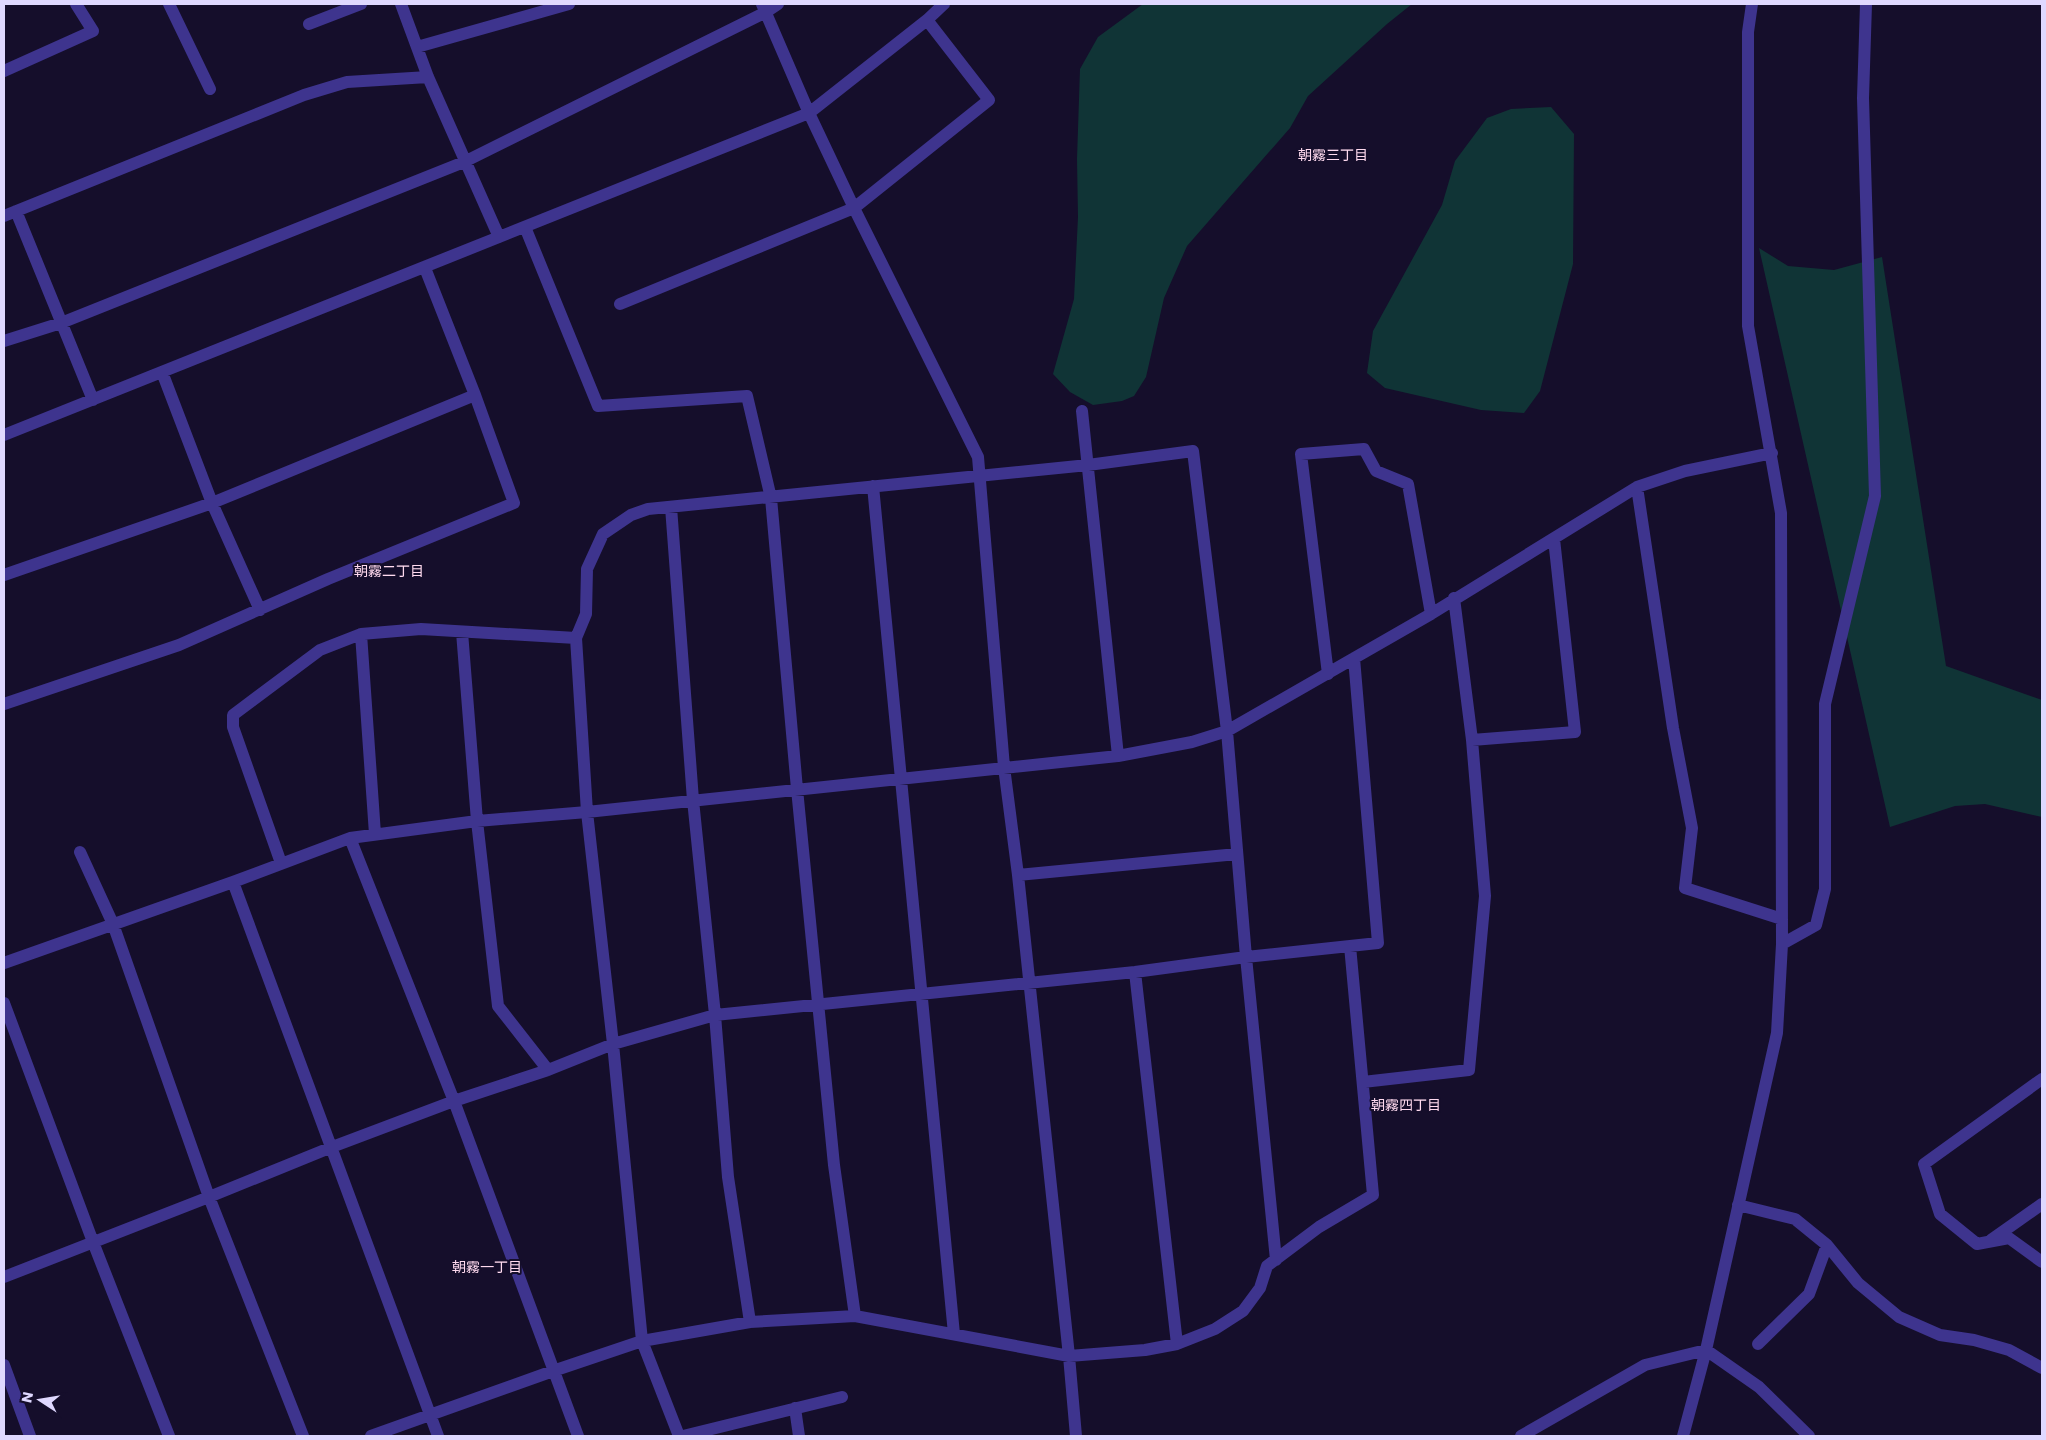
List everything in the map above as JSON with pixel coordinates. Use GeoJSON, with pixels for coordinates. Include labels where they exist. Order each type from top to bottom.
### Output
{"type":"FeatureCollection","features":[{"type":"Feature","properties":{"kind":"street"},"geometry":{"type":"LineString","coordinates":[[4,71],[93,31],[76,4]]}},
{"type":"Feature","properties":{"kind":"street"},"geometry":{"type":"LineString","coordinates":[[169,4],[210,89]]}},
{"type":"Feature","properties":{"kind":"street"},"geometry":{"type":"LineString","coordinates":[[309,24],[361,4]]}},
{"type":"Feature","properties":{"kind":"street"},"geometry":{"type":"LineString","coordinates":[[401,4],[428,77],[464,162],[500,237]]}},
{"type":"Feature","properties":{"kind":"street"},"geometry":{"type":"LineString","coordinates":[[417,47],[569,4]]}},
{"type":"Feature","properties":{"kind":"street"},"geometry":{"type":"LineString","coordinates":[[4,341],[61,323],[464,162],[764,8],[778,4]]}},
{"type":"Feature","properties":{"kind":"street"},"geometry":{"type":"LineString","coordinates":[[4,435],[809,113],[927,20],[944,4]]}},
{"type":"Feature","properties":{"kind":"street"},"geometry":{"type":"LineString","coordinates":[[1684,1436],[1706,1350],[1777,1033],[1782,944],[1781,513],[1772,453],[1748,326],[1748,32],[1752,4]]}},
{"type":"Feature","properties":{"kind":"street"},"geometry":{"type":"LineString","coordinates":[[1782,944],[1816,925],[1826,889],[1825,704],[1875,496],[1863,98],[1866,4]]}},
{"type":"Feature","properties":{"kind":"street"},"geometry":{"type":"LineString","coordinates":[[764,8],[809,113],[854,208],[978,457],[1004,767],[1018,875],[1076,1436]]}},
{"type":"Feature","properties":{"kind":"street"},"geometry":{"type":"LineString","coordinates":[[620,304],[854,208],[989,100],[927,20]]}},
{"type":"Feature","properties":{"kind":"street"},"geometry":{"type":"LineString","coordinates":[[4,216],[321,90],[347,82],[428,77]]}},
{"type":"Feature","properties":{"kind":"street"},"geometry":{"type":"LineString","coordinates":[[16,211],[93,400]]}},
{"type":"Feature","properties":{"kind":"street"},"geometry":{"type":"LineString","coordinates":[[525,227],[598,406],[747,396],[771,498],[834,1165],[855,1316]]}},
{"type":"Feature","properties":{"kind":"street"},"geometry":{"type":"LineString","coordinates":[[4,704],[179,645],[328,579],[514,503],[475,395],[425,268]]}},
{"type":"Feature","properties":{"kind":"street"},"geometry":{"type":"LineString","coordinates":[[162,372],[212,503],[260,610]]}},
{"type":"Feature","properties":{"kind":"street"},"geometry":{"type":"LineString","coordinates":[[4,575],[212,503],[475,395]]}},
{"type":"Feature","properties":{"kind":"street"},"geometry":{"type":"LineString","coordinates":[[1082,411],[1118,756]]}},
{"type":"Feature","properties":{"kind":"street"},"geometry":{"type":"LineString","coordinates":[[1328,674],[1301,454],[1364,449],[1376,471],[1408,484],[1430,614]]}},
{"type":"Feature","properties":{"kind":"street"},"geometry":{"type":"LineString","coordinates":[[679,1436],[642,1341],[614,1044],[588,812],[576,638],[586,614],[587,569],[603,534],[631,515],[648,509],[1088,465],[1193,451],[1227,731],[1246,957],[1276,1260]]}},
{"type":"Feature","properties":{"kind":"street"},"geometry":{"type":"LineString","coordinates":[[4,963],[233,882],[350,838],[477,821],[588,812],[1118,756],[1192,742],[1227,731],[1328,674],[1638,487],[1685,471],[1772,453]]}},
{"type":"Feature","properties":{"kind":"street"},"geometry":{"type":"LineString","coordinates":[[873,486],[954,1334]]}},
{"type":"Feature","properties":{"kind":"street"},"geometry":{"type":"LineString","coordinates":[[1638,487],[1673,728],[1692,828],[1685,888],[1782,919]]}},
{"type":"Feature","properties":{"kind":"street"},"geometry":{"type":"LineString","coordinates":[[671,507],[693,800],[715,1015],[728,1177],[750,1322]]}},
{"type":"Feature","properties":{"kind":"street"},"geometry":{"type":"LineString","coordinates":[[1472,740],[1574,732],[1554,539]]}},
{"type":"Feature","properties":{"kind":"street"},"geometry":{"type":"LineString","coordinates":[[1363,1082],[1469,1070],[1485,896],[1472,740],[1454,598]]}},
{"type":"Feature","properties":{"kind":"street"},"geometry":{"type":"LineString","coordinates":[[282,864],[233,727],[233,715],[320,650],[361,634],[420,629],[576,638]]}},
{"type":"Feature","properties":{"kind":"street"},"geometry":{"type":"LineString","coordinates":[[462,632],[477,821],[498,1006],[548,1070]]}},
{"type":"Feature","properties":{"kind":"street"},"geometry":{"type":"LineString","coordinates":[[361,634],[375,834]]}},
{"type":"Feature","properties":{"kind":"street"},"geometry":{"type":"LineString","coordinates":[[4,1276],[209,1198],[332,1147],[454,1101],[548,1070],[614,1044],[715,1015],[1029,984],[1378,943],[1354,658]]}},
{"type":"Feature","properties":{"kind":"street"},"geometry":{"type":"LineString","coordinates":[[350,838],[454,1101],[578,1436]]}},
{"type":"Feature","properties":{"kind":"street"},"geometry":{"type":"LineString","coordinates":[[80,852],[112,924],[209,1198],[303,1436]]}},
{"type":"Feature","properties":{"kind":"street"},"geometry":{"type":"LineString","coordinates":[[1018,875],[1238,854]]}},
{"type":"Feature","properties":{"kind":"street"},"geometry":{"type":"LineString","coordinates":[[233,882],[438,1436]]}},
{"type":"Feature","properties":{"kind":"street"},"geometry":{"type":"LineString","coordinates":[[371,1436],[642,1341],[750,1322],[855,1316],[1069,1356],[1145,1350],[1177,1344],[1215,1329],[1243,1311],[1260,1288],[1267,1266],[1319,1227],[1373,1195],[1350,946]]}},
{"type":"Feature","properties":{"kind":"street"},"geometry":{"type":"LineString","coordinates":[[1135,972],[1177,1344]]}},
{"type":"Feature","properties":{"kind":"street"},"geometry":{"type":"LineString","coordinates":[[4,1003],[93,1242],[169,1436]]}},
{"type":"Feature","properties":{"kind":"street"},"geometry":{"type":"LineString","coordinates":[[2042,1079],[1924,1164],[1940,1214],[1977,1244],[2009,1238],[2042,1262]]}},
{"type":"Feature","properties":{"kind":"street"},"geometry":{"type":"LineString","coordinates":[[1989,1242],[2042,1204]]}},
{"type":"Feature","properties":{"kind":"street"},"geometry":{"type":"LineString","coordinates":[[1738,1205],[1795,1219],[1827,1244],[1858,1283],[1899,1317],[1940,1335],[1974,1340],[2009,1350],[2042,1368]]}},
{"type":"Feature","properties":{"kind":"street"},"geometry":{"type":"LineString","coordinates":[[1758,1344],[1809,1294],[1827,1244]]}},
{"type":"Feature","properties":{"kind":"street"},"geometry":{"type":"LineString","coordinates":[[1521,1436],[1645,1365],[1706,1350],[1759,1387],[1809,1436]]}},
{"type":"Feature","properties":{"kind":"street"},"geometry":{"type":"LineString","coordinates":[[4,1365],[30,1436]]}},
{"type":"Feature","properties":{"kind":"street"},"geometry":{"type":"LineString","coordinates":[[683,1436],[842,1397]]}},
{"type":"Feature","properties":{"kind":"street"},"geometry":{"type":"LineString","coordinates":[[794,1408],[799,1436]]}},
{"type":"Feature","properties":{"kind":"green space"},"geometry":{"type":"Polygon","coordinates":[[[1143,4],[1412,4],[1387,24],[1308,96],[1290,128],[1187,246],[1164,298],[1146,377],[1134,396],[1122,401],[1093,405],[1070,392],[1053,374],[1074,299],[1078,217],[1077,159],[1080,69],[1098,37],[1143,4]]]}},
{"type":"Feature","properties":{"kind":"green space"},"geometry":{"type":"Polygon","coordinates":[[[1551,107],[1574,134],[1573,264],[1540,391],[1524,413],[1481,410],[1385,388],[1367,373],[1373,331],[1442,205],[1455,161],[1487,118],[1511,109],[1551,107]]]}},
{"type":"Feature","properties":{"kind":"green space"},"geometry":{"type":"Polygon","coordinates":[[[1759,248],[1788,266],[1834,270],[1882,257],[1946,666],[2042,700],[2042,817],[1985,804],[1955,806],[1890,827],[1759,248]]]}},
{"type":"Feature","properties":{"kind":"district","name":"朝霧三丁目"},"geometry":{"type":"Point","coordinates":[1333,155]}},
{"type":"Feature","properties":{"kind":"district","name":"朝霧二丁目"},"geometry":{"type":"Point","coordinates":[389,571]}},
{"type":"Feature","properties":{"kind":"district","name":"朝霧四丁目"},"geometry":{"type":"Point","coordinates":[1406,1105]}},
{"type":"Feature","properties":{"kind":"district","name":"朝霧一丁目"},"geometry":{"type":"Point","coordinates":[487,1267]}}]}
